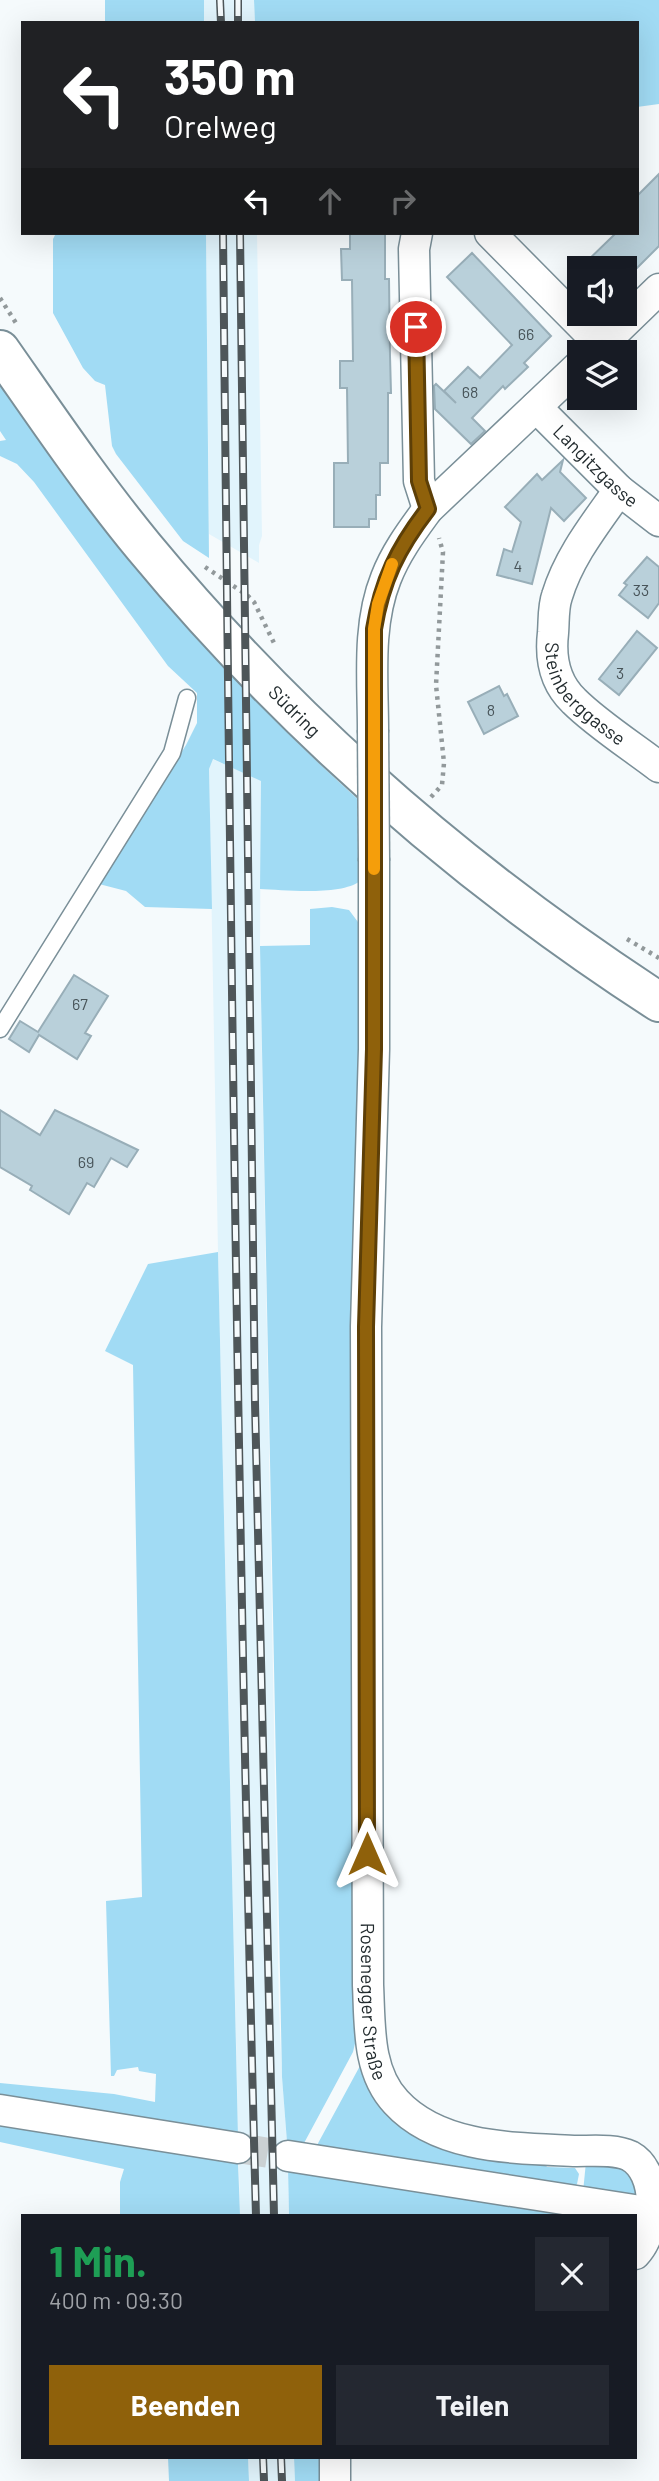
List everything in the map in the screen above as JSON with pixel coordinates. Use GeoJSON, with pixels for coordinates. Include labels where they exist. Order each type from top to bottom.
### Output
{"type":"FeatureCollection","features":[{"type":"Feature","properties":{"kind":"main road","name":"Südring"},"geometry":{"type":"LineString","coordinates":[[0,350],[86,473],[144,546],[272,691],[355,771],[441,845],[552,930],[659,1002]]}},
{"type":"Feature","properties":{"kind":"street"},"geometry":{"type":"LineString","coordinates":[[417,235],[419,481],[428,509]]}},
{"type":"Feature","properties":{"kind":"street"},"geometry":{"type":"LineString","coordinates":[[492,235],[590,340]]}},
{"type":"Feature","properties":{"kind":"street"},"geometry":{"type":"LineString","coordinates":[[605,340],[659,289]]}},
{"type":"Feature","properties":{"kind":"street","name":"Rosenegger Straße"},"geometry":{"type":"LineString","coordinates":[[567,377],[428,509],[408,535],[385,580],[374,629],[374,1049],[366,1327],[368,1985],[373,2056],[377,2072],[394,2101],[411,2115],[435,2129],[498,2146],[617,2153],[638,2161],[646,2168],[652,2180],[656,2213]]}},
{"type":"Feature","properties":{"kind":"street","name":"Langitzgasse"},"geometry":{"type":"LineString","coordinates":[[536,407],[619,490],[659,521]]}},
{"type":"Feature","properties":{"kind":"street","name":"Steinberggasse"},"geometry":{"type":"LineString","coordinates":[[619,490],[573,559],[562,581],[556,598],[551,644],[553,665],[561,685],[575,702],[659,767]]}},
{"type":"Feature","properties":{"kind":"street"},"geometry":{"type":"LineString","coordinates":[[0,2110],[238,2148]]}},
{"type":"Feature","properties":{"kind":"street"},"geometry":{"type":"LineString","coordinates":[[288,2156],[656,2213],[645,2242],[637,2252]]}},
{"type":"Feature","properties":{"kind":"street"},"geometry":{"type":"LineString","coordinates":[[335,2459],[335,2481]]}},
{"type":"Feature","properties":{"kind":"lane"},"geometry":{"type":"LineString","coordinates":[[0,1029],[172,753],[187,698]]}},
{"type":"Feature","properties":{"kind":"path"},"geometry":{"type":"LineString","coordinates":[[428,509],[443,552],[436,685],[444,763],[442,785],[429,800]]}},
{"type":"Feature","properties":{"kind":"shaded area"},"geometry":{"type":"Polygon","coordinates":[[[105,0],[204,0],[204,21],[105,21],[105,0]]]}},
{"type":"Feature","properties":{"kind":"shaded area"},"geometry":{"type":"Polygon","coordinates":[[[204,0],[254,0],[255,21],[204,21],[204,0]]]}},
{"type":"Feature","properties":{"kind":"shaded area"},"geometry":{"type":"Polygon","coordinates":[[[254,0],[659,0],[659,104],[639,107],[639,21],[255,21],[254,0]]]}},
{"type":"Feature","properties":{"kind":"shaded area"},"geometry":{"type":"Polygon","coordinates":[[[55,235],[206,235],[209,558],[183,541],[112,446],[105,385],[95,381],[83,368],[53,313],[55,235]]]}},
{"type":"Feature","properties":{"kind":"shaded area"},"geometry":{"type":"Polygon","coordinates":[[[206,235],[257,235],[262,536],[259,563],[209,534],[206,235]]]}},
{"type":"Feature","properties":{"kind":"shaded area"},"geometry":{"type":"Polygon","coordinates":[[[0,382],[59,463],[56,466],[164,600],[239,684],[362,803],[360,881],[340,889],[260,889],[261,781],[213,759],[209,769],[212,909],[145,907],[126,891],[99,884],[186,745],[197,723],[197,693],[168,666],[34,482],[17,464],[0,456],[0,441],[6,440],[0,431],[0,382]]]}},
{"type":"Feature","properties":{"kind":"shaded area"},"geometry":{"type":"Polygon","coordinates":[[[212,759],[261,780],[260,946],[279,2007],[289,2214],[240,2214],[209,769],[212,759]]]}},
{"type":"Feature","properties":{"kind":"shaded area"},"geometry":{"type":"Polygon","coordinates":[[[332,907],[349,910],[358,922],[362,934],[358,2031],[353,2052],[303,2145],[287,2142],[282,2077],[260,946],[310,945],[310,909],[332,907]]]}},
{"type":"Feature","properties":{"kind":"shaded area"},"geometry":{"type":"Polygon","coordinates":[[[218,1252],[238,2136],[0,2098],[0,2083],[114,2094],[155,2102],[156,2074],[139,2071],[138,2067],[117,2070],[114,2076],[111,2076],[106,1901],[142,1897],[133,1365],[105,1351],[148,1264],[218,1252]]]}},
{"type":"Feature","properties":{"kind":"shaded area"},"geometry":{"type":"Polygon","coordinates":[[[361,2064],[372,2088],[542,2160],[547,2167],[575,2168],[579,2174],[577,2184],[574,2187],[316,2147],[361,2064]]]}},
{"type":"Feature","properties":{"kind":"shaded area"},"geometry":{"type":"Polygon","coordinates":[[[0,2121],[238,2161],[240,2214],[120,2214],[120,2182],[124,2169],[0,2142],[0,2121]]]}},
{"type":"Feature","properties":{"kind":"shaded area"},"geometry":{"type":"Polygon","coordinates":[[[586,2162],[621,2164],[636,2177],[634,2197],[583,2192],[586,2162]]]}},
{"type":"Feature","properties":{"kind":"shaded area"},"geometry":{"type":"Polygon","coordinates":[[[288,2168],[592,2214],[289,2214],[288,2168]]]}},
{"type":"Feature","properties":{"kind":"shaded area"},"geometry":{"type":"Polygon","coordinates":[[[168,2459],[248,2459],[249,2481],[169,2481],[168,2459]]]}},
{"type":"Feature","properties":{"kind":"shaded area"},"geometry":{"type":"Polygon","coordinates":[[[248,2459],[294,2459],[295,2481],[249,2481],[248,2459]]]}},
{"type":"Feature","properties":{"kind":"shaded area"},"geometry":{"type":"Polygon","coordinates":[[[294,2459],[328,2459],[328,2481],[295,2481],[294,2459]]]}},
{"type":"Feature","properties":{"kind":"building"},"geometry":{"type":"Polygon","coordinates":[[[659,174],[659,246],[637,268],[637,256],[592,256],[614,235],[639,235],[639,194],[659,174]]]}},
{"type":"Feature","properties":{"kind":"building"},"geometry":{"type":"Polygon","coordinates":[[[350,235],[385,235],[385,279],[389,279],[391,393],[388,393],[388,463],[380,463],[380,495],[376,495],[376,519],[369,519],[369,527],[334,527],[334,463],[348,463],[347,388],[340,388],[340,361],[353,361],[352,280],[342,280],[341,249],[350,249],[350,235]]]}},
{"type":"Feature","properties":{"kind":"building"},"geometry":{"type":"Polygon","coordinates":[[[472,253],[551,336],[524,363],[528,367],[505,389],[503,386],[472,418],[485,431],[471,444],[435,409],[434,386],[436,384],[456,403],[444,391],[468,367],[480,378],[512,345],[447,277],[472,253]]]}},
{"type":"Feature","properties":{"kind":"building"},"geometry":{"type":"Polygon","coordinates":[[[563,460],[560,472],[586,498],[564,521],[551,508],[532,584],[497,575],[504,549],[512,552],[521,522],[505,507],[537,474],[542,480],[563,460]]]}},
{"type":"Feature","properties":{"kind":"building"},"geometry":{"type":"Polygon","coordinates":[[[647,557],[659,567],[659,603],[648,618],[619,595],[627,585],[624,583],[647,557]]]}},
{"type":"Feature","properties":{"kind":"building"},"geometry":{"type":"Polygon","coordinates":[[[637,631],[657,648],[619,695],[599,679],[637,631]]]}},
{"type":"Feature","properties":{"kind":"building"},"geometry":{"type":"Polygon","coordinates":[[[499,686],[504,696],[507,694],[518,716],[484,734],[468,702],[499,686]]]}},
{"type":"Feature","properties":{"kind":"building"},"geometry":{"type":"Polygon","coordinates":[[[74,975],[108,996],[85,1033],[91,1036],[77,1059],[39,1035],[29,1052],[9,1039],[20,1021],[38,1032],[74,975]]]}},
{"type":"Feature","properties":{"kind":"building"},"geometry":{"type":"Polygon","coordinates":[[[0,1110],[40,1135],[55,1110],[138,1150],[127,1167],[111,1158],[94,1187],[87,1183],[69,1214],[30,1190],[32,1186],[0,1167],[0,1110]]]}},
{"type":"Feature","properties":{"kind":"tunnel"},"geometry":{"type":"LineString","coordinates":[[238,2148],[288,2156]]}},
{"type":"Feature","properties":{"kind":"railway"},"geometry":{"type":"LineString","coordinates":[[220,0],[221,21]]}},
{"type":"Feature","properties":{"kind":"railway"},"geometry":{"type":"LineString","coordinates":[[238,0],[238,21]]}},
{"type":"Feature","properties":{"kind":"railway"},"geometry":{"type":"LineString","coordinates":[[223,235],[239,1472],[256,2214]]}},
{"type":"Feature","properties":{"kind":"railway"},"geometry":{"type":"LineString","coordinates":[[240,235],[255,1403],[274,2214]]}},
{"type":"Feature","properties":{"kind":"railway"},"geometry":{"type":"LineString","coordinates":[[263,2459],[264,2481]]}},
{"type":"Feature","properties":{"kind":"railway"},"geometry":{"type":"LineString","coordinates":[[281,2459],[282,2481]]}},
{"type":"Feature","properties":{"kind":"slow traffic"},"geometry":{"type":"LineString","coordinates":[[374,869],[374,629],[378,604],[392,564]]}},
{"type":"Feature","properties":{"kind":"route"},"geometry":{"type":"LineString","coordinates":[[367,1854],[366,1327],[374,1049],[374,629],[385,580],[408,535],[428,509],[419,481],[416,327]]}}]}
